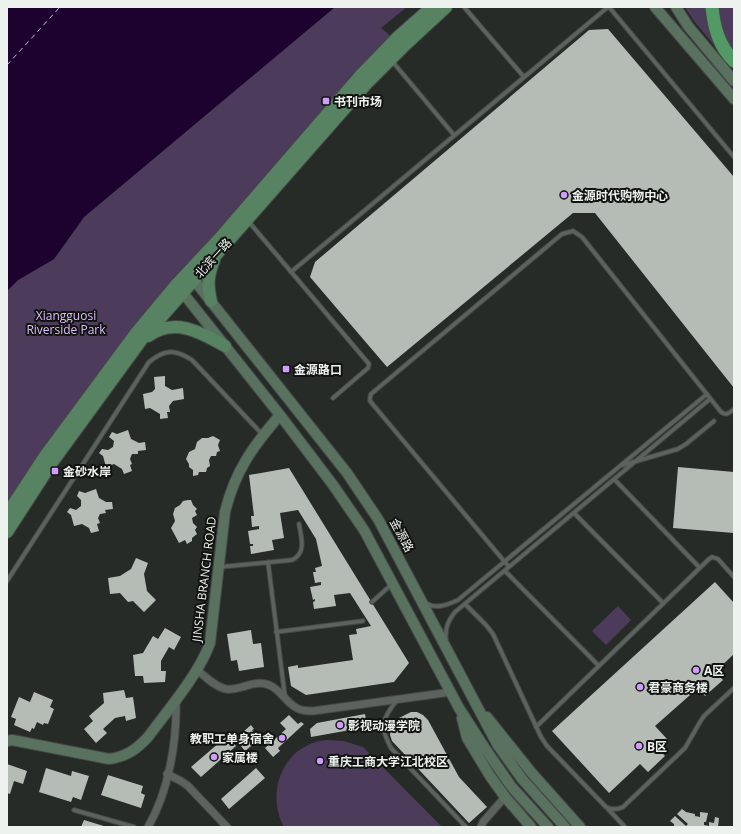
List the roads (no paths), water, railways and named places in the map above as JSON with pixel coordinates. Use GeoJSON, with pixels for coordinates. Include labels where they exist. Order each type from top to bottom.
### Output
{"type":"FeatureCollection","features":[{"type":"Feature","properties":{"kind":"highway"},"geometry":{"type":"LineString","coordinates":[[712,7],[713,20],[718,39],[734,61]]}},
{"type":"Feature","properties":{"kind":"main road","name":"北滨一路"},"geometry":{"type":"LineString","coordinates":[[191,276],[225,232],[361,75],[398,37],[432,7]]}},
{"type":"Feature","properties":{"kind":"main road","name":"北滨一路"},"geometry":{"type":"LineString","coordinates":[[7,514],[45,456],[131,340],[179,288],[216,254],[367,82],[446,7]]}},
{"type":"Feature","properties":{"kind":"main road"},"geometry":{"type":"LineString","coordinates":[[655,7],[734,99]]}},
{"type":"Feature","properties":{"kind":"main road"},"geometry":{"type":"LineString","coordinates":[[676,7],[688,26],[734,81]]}},
{"type":"Feature","properties":{"kind":"main road"},"geometry":{"type":"LineString","coordinates":[[211,301],[208,289],[208,278],[216,254]]}},
{"type":"Feature","properties":{"kind":"main road","name":"金源路"},"geometry":{"type":"LineString","coordinates":[[191,276],[352,480],[378,519],[497,744],[522,779],[565,827]]}},
{"type":"Feature","properties":{"kind":"main road","name":"北滨一路"},"geometry":{"type":"LineString","coordinates":[[7,532],[53,461],[179,288]]}},
{"type":"Feature","properties":{"kind":"main road"},"geometry":{"type":"LineString","coordinates":[[179,288],[280,415],[333,485],[364,530],[459,708],[511,786],[548,827]]}},
{"type":"Feature","properties":{"kind":"main road"},"geometry":{"type":"LineString","coordinates":[[142,340],[157,329],[181,327],[203,333],[225,346]]}},
{"type":"Feature","properties":{"kind":"main road"},"geometry":{"type":"LineString","coordinates":[[225,346],[225,341],[230,335],[236,335],[240,338]]}},
{"type":"Feature","properties":{"kind":"main road","name":"JINSHA BRANCH ROAD"},"geometry":{"type":"LineString","coordinates":[[7,741],[12,740],[109,759],[118,758],[129,754],[140,746],[148,737],[197,670],[206,654],[210,643],[225,512],[230,492],[237,474],[263,435],[280,415]]}},
{"type":"Feature","properties":{"kind":"main road"},"geometry":{"type":"LineString","coordinates":[[473,699],[531,772],[580,827]]}},
{"type":"Feature","properties":{"kind":"main road"},"geometry":{"type":"LineString","coordinates":[[459,708],[467,738],[490,776],[505,797],[531,827]]}},
{"type":"Feature","properties":{"kind":"street"},"geometry":{"type":"LineString","coordinates":[[197,670],[224,688],[231,689],[260,683],[269,685],[276,689],[295,708],[313,712],[451,692]]}},
{"type":"Feature","properties":{"kind":"street"},"geometry":{"type":"LineString","coordinates":[[148,827],[160,803],[167,774],[175,733],[176,700]]}},
{"type":"Feature","properties":{"kind":"street"},"geometry":{"type":"LineString","coordinates":[[167,774],[188,786],[228,827]]}},
{"type":"Feature","properties":{"kind":"street"},"geometry":{"type":"LineString","coordinates":[[481,827],[483,822],[505,797]]}},
{"type":"Feature","properties":{"kind":"lane"},"geometry":{"type":"LineString","coordinates":[[464,7],[524,77]]}},
{"type":"Feature","properties":{"kind":"lane"},"geometry":{"type":"LineString","coordinates":[[291,272],[608,7],[734,157]]}},
{"type":"Feature","properties":{"kind":"lane"},"geometry":{"type":"LineString","coordinates":[[390,60],[454,135]]}},
{"type":"Feature","properties":{"kind":"lane"},"geometry":{"type":"LineString","coordinates":[[247,220],[369,364],[368,368],[332,398]]}},
{"type":"Feature","properties":{"kind":"lane"},"geometry":{"type":"LineString","coordinates":[[509,567],[370,401],[370,398],[371,394],[562,234],[573,231],[582,237],[710,399],[723,413],[728,414],[734,409]]}},
{"type":"Feature","properties":{"kind":"lane"},"geometry":{"type":"LineString","coordinates":[[7,581],[149,362],[160,354],[171,352],[182,354],[192,360],[263,435]]}},
{"type":"Feature","properties":{"kind":"lane"},"geometry":{"type":"LineString","coordinates":[[421,598],[430,606],[447,605],[458,600],[707,394]]}},
{"type":"Feature","properties":{"kind":"lane"},"geometry":{"type":"LineString","coordinates":[[447,648],[445,632],[447,623],[455,612],[710,399]]}},
{"type":"Feature","properties":{"kind":"lane"},"geometry":{"type":"LineString","coordinates":[[621,466],[678,449],[714,421]]}},
{"type":"Feature","properties":{"kind":"lane"},"geometry":{"type":"LineString","coordinates":[[614,479],[700,568]]}},
{"type":"Feature","properties":{"kind":"lane"},"geometry":{"type":"LineString","coordinates":[[574,512],[663,603]]}},
{"type":"Feature","properties":{"kind":"lane"},"geometry":{"type":"LineString","coordinates":[[219,567],[292,560],[300,554],[302,549],[299,524]]}},
{"type":"Feature","properties":{"kind":"lane"},"geometry":{"type":"LineString","coordinates":[[536,727],[709,559],[715,557],[734,577]]}},
{"type":"Feature","properties":{"kind":"lane"},"geometry":{"type":"LineString","coordinates":[[268,562],[285,698]]}},
{"type":"Feature","properties":{"kind":"lane"},"geometry":{"type":"LineString","coordinates":[[505,571],[599,666]]}},
{"type":"Feature","properties":{"kind":"lane"},"geometry":{"type":"LineString","coordinates":[[372,602],[393,584]]}},
{"type":"Feature","properties":{"kind":"lane"},"geometry":{"type":"LineString","coordinates":[[465,604],[493,634],[536,727],[547,746],[625,827]]}},
{"type":"Feature","properties":{"kind":"lane"},"geometry":{"type":"LineString","coordinates":[[276,632],[363,621]]}},
{"type":"Feature","properties":{"kind":"lane"},"geometry":{"type":"LineString","coordinates":[[606,807],[614,810],[623,807],[685,748],[704,716],[734,688]]}},
{"type":"Feature","properties":{"kind":"lane"},"geometry":{"type":"LineString","coordinates":[[397,700],[387,713],[383,722],[384,731],[391,748],[466,827]]}},
{"type":"Feature","properties":{"kind":"lane"},"geometry":{"type":"LineString","coordinates":[[74,810],[134,827]]}},
{"type":"Feature","properties":{"kind":"place","name":"书刊市场"},"geometry":{"type":"Point","coordinates":[326,101]}},
{"type":"Feature","properties":{"kind":"place","name":"金源时代购物中心"},"geometry":{"type":"Point","coordinates":[564,195]}},
{"type":"Feature","properties":{"kind":"place","name":"金源路口"},"geometry":{"type":"Point","coordinates":[286,369]}},
{"type":"Feature","properties":{"kind":"place","name":"金砂水岸"},"geometry":{"type":"Point","coordinates":[55,471]}},
{"type":"Feature","properties":{"kind":"place","name":"A区"},"geometry":{"type":"Point","coordinates":[696,670]}},
{"type":"Feature","properties":{"kind":"place","name":"君豪商务楼"},"geometry":{"type":"Point","coordinates":[640,687]}},
{"type":"Feature","properties":{"kind":"place","name":"影视动漫学院"},"geometry":{"type":"Point","coordinates":[340,725]}},
{"type":"Feature","properties":{"kind":"place","name":"教职工单身宿舍"},"geometry":{"type":"Point","coordinates":[282,738]}},
{"type":"Feature","properties":{"kind":"place","name":"B区"},"geometry":{"type":"Point","coordinates":[639,746]}},
{"type":"Feature","properties":{"kind":"place","name":"家属楼"},"geometry":{"type":"Point","coordinates":[214,757]}},
{"type":"Feature","properties":{"kind":"place","name":"重庆工商大学江北校区"},"geometry":{"type":"Point","coordinates":[320,761]}},
{"type":"Feature","properties":{"kind":"park label","name":"Xiangguosi Riverside Park"},"geometry":{"type":"Point","coordinates":[66,322]}}]}
